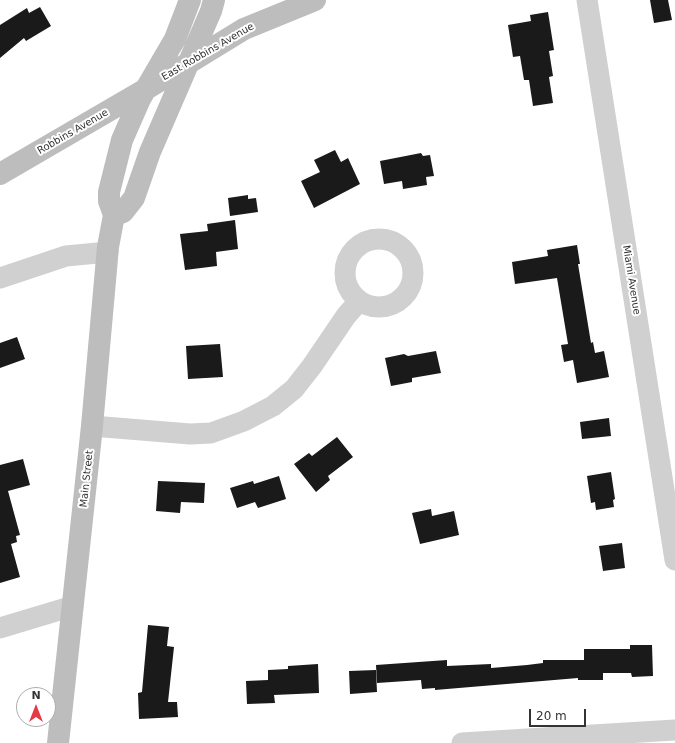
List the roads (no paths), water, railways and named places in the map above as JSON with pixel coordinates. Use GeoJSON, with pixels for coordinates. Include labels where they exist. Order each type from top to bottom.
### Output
{"type":"FeatureCollection","features":[{"type":"Feature","properties":{"kind":"main road"},"geometry":{"type":"LineString","coordinates":[[190,0],[177,34],[146,89],[125,133],[108,201],[114,215],[123,212],[134,198],[150,152],[214,0]]}},
{"type":"Feature","properties":{"kind":"main road","name":"East Robbins Avenue"},"geometry":{"type":"LineString","coordinates":[[146,89],[244,29],[315,0]]}},
{"type":"Feature","properties":{"kind":"main road","name":"Robbins Avenue"},"geometry":{"type":"LineString","coordinates":[[0,174],[146,89]]}},
{"type":"Feature","properties":{"kind":"main road","name":"Main Street"},"geometry":{"type":"LineString","coordinates":[[58,743],[92,426],[108,252],[114,215]]}},
{"type":"Feature","properties":{"kind":"street","name":"Miami Avenue"},"geometry":{"type":"LineString","coordinates":[[587,0],[675,560]]}},
{"type":"Feature","properties":{"kind":"street"},"geometry":{"type":"LineString","coordinates":[[0,278],[66,256],[108,252]]}},
{"type":"Feature","properties":{"kind":"street"},"geometry":{"type":"LineString","coordinates":[[92,426],[190,434],[211,433],[244,421],[273,406],[294,389],[312,366],[346,316],[359,301]]}},
{"type":"Feature","properties":{"kind":"street"},"geometry":{"type":"LineString","coordinates":[[0,628],[73,606]]}},
{"type":"Feature","properties":{"kind":"street"},"geometry":{"type":"LineString","coordinates":[[462,743],[675,730]]}}]}
